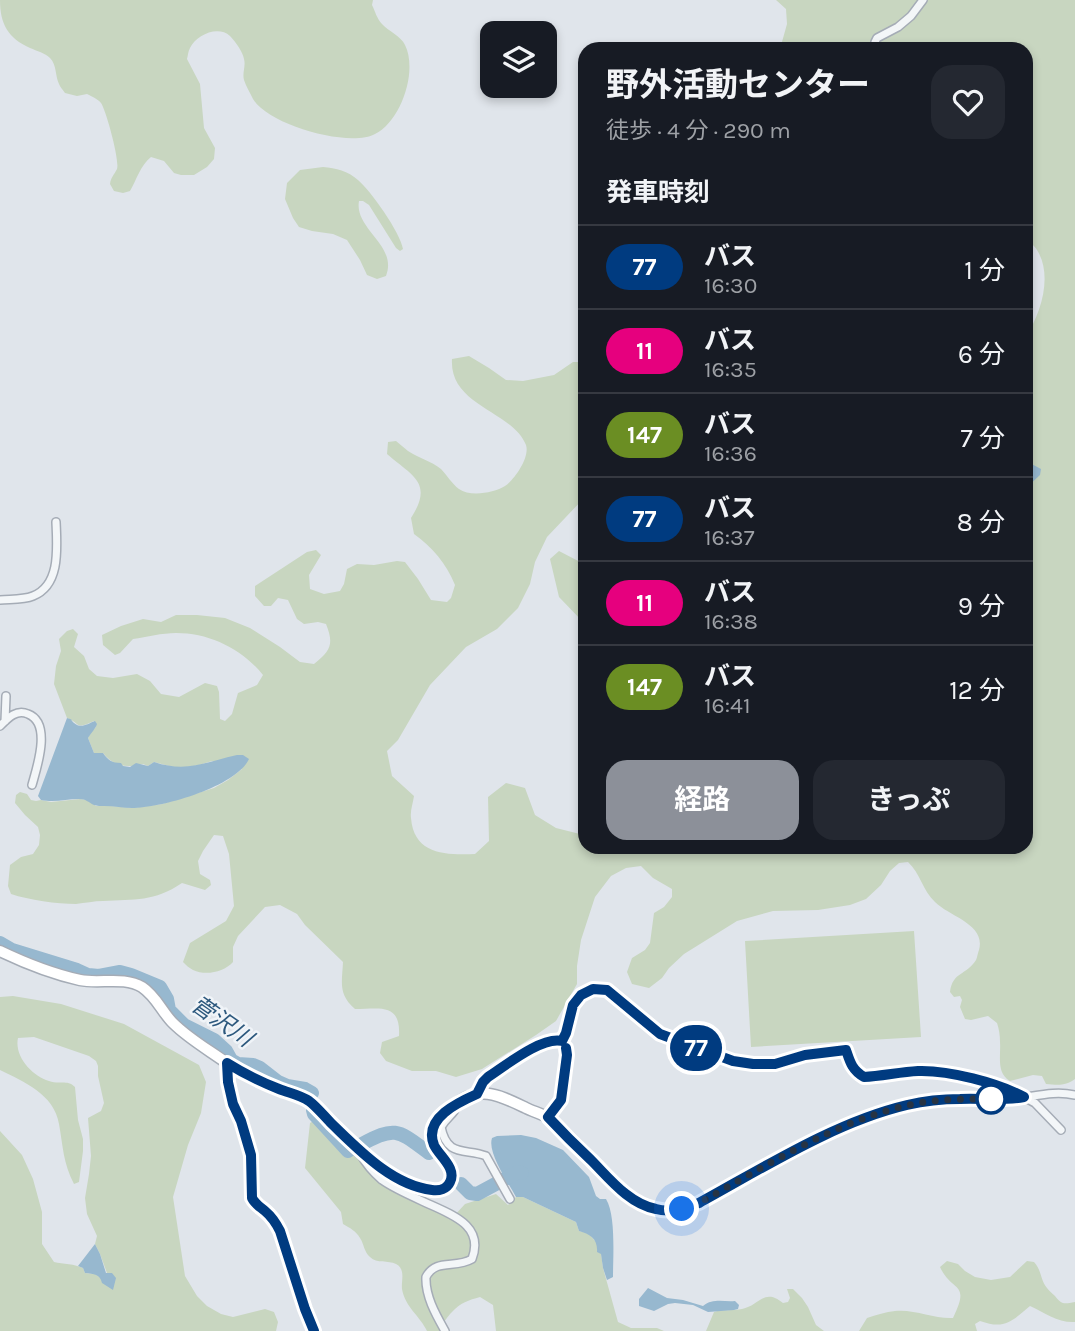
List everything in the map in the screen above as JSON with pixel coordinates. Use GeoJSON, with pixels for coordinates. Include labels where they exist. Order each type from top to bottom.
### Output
{"type":"FeatureCollection","features":[{"type":"Feature","properties":{"kind":"street"},"geometry":{"type":"LineString","coordinates":[[875,42],[904,21],[923,0]]}},
{"type":"Feature","properties":{"kind":"street"},"geometry":{"type":"LineString","coordinates":[[0,600],[35,596],[47,585],[54,571],[56,522]]}},
{"type":"Feature","properties":{"kind":"street"},"geometry":{"type":"LineString","coordinates":[[3,723],[6,696]]}},
{"type":"Feature","properties":{"kind":"street"},"geometry":{"type":"LineString","coordinates":[[3,723],[20,712],[37,720],[41,729],[41,750],[32,785]]}},
{"type":"Feature","properties":{"kind":"street"},"geometry":{"type":"LineString","coordinates":[[0,951],[68,977],[96,982],[133,983],[150,994],[176,1026],[227,1063],[310,1101],[358,1151],[417,1187],[437,1191],[450,1183],[451,1175],[450,1167],[434,1144],[433,1127],[438,1119],[458,1102],[477,1094],[490,1093],[548,1117],[621,1190],[636,1201],[655,1209],[669,1210],[699,1203],[819,1138],[881,1112],[925,1102],[957,1099],[1014,1099],[1051,1093],[1075,1095]]}},
{"type":"Feature","properties":{"kind":"street"},"geometry":{"type":"LineString","coordinates":[[548,1117],[561,1100],[567,1055],[562,1041],[573,1005],[581,995],[593,989],[607,990],[660,1034],[733,1061],[775,1064],[805,1055],[846,1050],[856,1073],[864,1077],[921,1071],[952,1075],[1009,1089],[1035,1103],[1061,1130]]}},
{"type":"Feature","properties":{"kind":"street"},"geometry":{"type":"LineString","coordinates":[[477,1094],[488,1077],[543,1042],[556,1039],[562,1041]]}},
{"type":"Feature","properties":{"kind":"street"},"geometry":{"type":"LineString","coordinates":[[227,1063],[233,1104],[251,1155],[252,1198],[276,1223],[280,1231],[314,1331]]}},
{"type":"Feature","properties":{"kind":"street"},"geometry":{"type":"LineString","coordinates":[[458,1102],[456,1110],[441,1127],[445,1140],[460,1152],[486,1156],[510,1199]]}},
{"type":"Feature","properties":{"kind":"street"},"geometry":{"type":"LineString","coordinates":[[358,1151],[366,1164],[383,1180],[460,1219],[472,1233],[475,1243],[472,1259],[461,1265],[433,1268],[426,1278],[428,1294],[445,1331]]}},
{"type":"Feature","properties":{"kind":"green space"},"geometry":{"type":"Polygon","coordinates":[[[0,0],[373,0],[372,5],[380,22],[405,45],[409,56],[408,81],[399,107],[384,128],[375,134],[363,138],[347,138],[310,132],[261,109],[245,82],[244,59],[236,44],[230,36],[220,31],[208,33],[193,43],[187,59],[200,84],[204,128],[215,148],[214,159],[194,175],[181,175],[174,173],[164,161],[151,157],[141,169],[130,191],[123,193],[114,191],[110,184],[117,164],[112,136],[101,103],[87,94],[77,96],[65,93],[59,85],[50,58],[22,44],[11,35],[4,23],[0,0]]]}},
{"type":"Feature","properties":{"kind":"green space"},"geometry":{"type":"Polygon","coordinates":[[[776,0],[1075,0],[1075,1079],[1058,1085],[1046,1084],[1042,1076],[1033,1075],[1010,1081],[1006,1078],[1000,1064],[997,1023],[988,1016],[965,1019],[960,1007],[960,996],[954,997],[950,992],[954,980],[976,960],[980,941],[977,934],[972,927],[935,902],[908,862],[899,863],[866,899],[850,905],[818,910],[773,911],[737,921],[684,954],[649,988],[632,984],[627,972],[632,958],[645,950],[650,943],[654,913],[664,907],[672,897],[672,889],[653,878],[641,866],[626,868],[611,876],[595,897],[581,940],[577,984],[556,1021],[482,1069],[456,1077],[436,1071],[412,1071],[386,1061],[380,1053],[382,1042],[399,1036],[396,1017],[387,1010],[355,1009],[343,993],[343,962],[297,914],[280,905],[265,907],[238,936],[233,947],[233,962],[225,968],[203,973],[193,970],[183,962],[190,943],[226,921],[234,906],[229,854],[223,836],[214,835],[198,861],[200,874],[210,880],[211,885],[205,890],[182,883],[153,897],[76,904],[11,894],[8,886],[10,865],[21,857],[33,854],[39,845],[40,835],[38,827],[15,803],[16,795],[20,792],[36,801],[80,799],[88,800],[96,806],[132,808],[162,804],[214,788],[242,769],[212,761],[184,768],[154,762],[148,766],[126,766],[116,764],[103,753],[94,753],[88,738],[96,727],[94,721],[81,726],[67,718],[54,684],[61,651],[59,639],[67,631],[73,629],[78,634],[74,647],[84,656],[89,669],[97,676],[113,678],[137,674],[150,681],[161,694],[179,697],[205,683],[217,686],[220,719],[225,721],[232,714],[238,693],[257,685],[263,675],[235,650],[213,639],[171,633],[133,639],[115,655],[103,645],[102,635],[143,619],[161,622],[176,615],[225,618],[250,628],[300,662],[314,664],[329,646],[330,637],[326,624],[304,624],[297,619],[288,600],[278,598],[271,606],[264,606],[255,596],[255,586],[307,552],[316,550],[321,555],[309,575],[310,589],[324,594],[340,591],[347,569],[357,564],[374,565],[397,561],[405,562],[431,600],[447,602],[451,598],[455,585],[443,563],[433,550],[414,534],[411,518],[420,496],[417,481],[387,454],[388,442],[396,441],[408,451],[437,466],[456,487],[469,493],[495,491],[513,478],[524,461],[526,445],[519,433],[509,424],[471,398],[460,387],[454,375],[452,359],[469,356],[506,380],[523,381],[554,375],[573,362],[578,362],[578,504],[547,537],[518,608],[497,629],[466,647],[430,685],[398,740],[387,751],[392,776],[414,796],[411,815],[413,830],[425,846],[443,853],[475,854],[489,841],[488,797],[506,783],[525,788],[535,815],[556,828],[578,834],[578,854],[1033,854],[1033,323],[1045,282],[1042,260],[1033,245],[1033,42],[782,42],[787,24],[786,9],[776,0]]]}},
{"type":"Feature","properties":{"kind":"green space"},"geometry":{"type":"Polygon","coordinates":[[[323,167],[342,170],[358,180],[391,223],[401,242],[403,249],[400,251],[369,205],[359,201],[363,220],[386,255],[386,276],[377,279],[367,275],[347,240],[333,234],[299,227],[293,218],[285,199],[287,183],[300,170],[323,167]]]}},
{"type":"Feature","properties":{"kind":"green space"},"geometry":{"type":"Polygon","coordinates":[[[559,551],[578,561],[578,617],[559,597],[550,559],[559,551]]]}},
{"type":"Feature","properties":{"kind":"green space"},"geometry":{"type":"Polygon","coordinates":[[[914,931],[921,1037],[751,1047],[745,941],[914,931]]]}},
{"type":"Feature","properties":{"kind":"green space"},"geometry":{"type":"Polygon","coordinates":[[[13,996],[61,1004],[124,1024],[199,1065],[206,1082],[201,1113],[188,1145],[173,1197],[185,1276],[197,1296],[221,1314],[233,1317],[265,1309],[274,1312],[278,1322],[276,1331],[0,1331],[0,1131],[22,1155],[33,1179],[42,1212],[42,1244],[54,1262],[83,1268],[85,1273],[101,1278],[107,1273],[95,1244],[97,1236],[87,1214],[85,1198],[91,1156],[88,1118],[101,1111],[104,1103],[98,1066],[89,1056],[34,1037],[18,1038],[19,1052],[36,1075],[75,1087],[83,1151],[79,1182],[74,1184],[65,1162],[59,1124],[51,1105],[37,1090],[0,1070],[0,997],[13,996]]]}},
{"type":"Feature","properties":{"kind":"green space"},"geometry":{"type":"Polygon","coordinates":[[[315,1120],[453,1217],[465,1204],[496,1194],[508,1205],[516,1197],[523,1197],[576,1222],[579,1231],[588,1233],[601,1253],[618,1322],[631,1328],[657,1328],[664,1331],[496,1331],[493,1305],[480,1297],[455,1309],[439,1326],[441,1331],[427,1331],[404,1295],[399,1266],[368,1255],[358,1236],[343,1224],[341,1212],[305,1168],[310,1123],[315,1120]]]}},
{"type":"Feature","properties":{"kind":"green space"},"geometry":{"type":"Polygon","coordinates":[[[947,1261],[958,1264],[975,1277],[991,1280],[1010,1277],[1027,1261],[1034,1262],[1045,1285],[1060,1301],[1075,1302],[1075,1322],[1057,1319],[1030,1306],[1002,1324],[980,1321],[975,1324],[977,1331],[859,1331],[867,1318],[892,1311],[953,1318],[960,1292],[940,1267],[947,1261]]]}},
{"type":"Feature","properties":{"kind":"green space"},"geometry":{"type":"Polygon","coordinates":[[[787,1289],[793,1289],[802,1298],[816,1325],[824,1331],[706,1331],[714,1312],[742,1309],[766,1297],[788,1302],[790,1298],[787,1289]]]}},
{"type":"Feature","properties":{"kind":"water"},"geometry":{"type":"Polygon","coordinates":[[[1033,465],[1041,469],[1040,475],[1033,482],[1033,465]]]}},
{"type":"Feature","properties":{"kind":"water"},"geometry":{"type":"Polygon","coordinates":[[[67,718],[79,726],[95,721],[97,724],[88,738],[94,753],[103,753],[110,761],[123,766],[130,767],[136,763],[148,766],[154,762],[176,767],[237,755],[249,759],[241,769],[214,787],[161,804],[129,808],[96,806],[81,799],[41,800],[38,796],[67,718]]]}},
{"type":"Feature","properties":{"kind":"water"},"geometry":{"type":"Polygon","coordinates":[[[521,1135],[536,1138],[563,1150],[589,1177],[596,1196],[606,1199],[613,1225],[613,1277],[607,1280],[595,1240],[579,1231],[576,1222],[523,1197],[516,1197],[499,1168],[491,1144],[492,1138],[497,1136],[521,1135]]]}},
{"type":"Feature","properties":{"kind":"water"},"geometry":{"type":"Polygon","coordinates":[[[95,1244],[106,1273],[112,1273],[116,1278],[113,1290],[102,1283],[98,1276],[85,1273],[83,1268],[78,1266],[95,1244]]]}},
{"type":"Feature","properties":{"kind":"water"},"geometry":{"type":"Polygon","coordinates":[[[648,1288],[667,1298],[703,1306],[718,1301],[735,1301],[739,1305],[738,1309],[734,1310],[708,1312],[693,1305],[675,1303],[654,1311],[639,1306],[639,1299],[648,1288]]]}},
{"type":"Feature","properties":{"kind":"waterway","name":"菅沢川"},"geometry":{"type":"LineString","coordinates":[[0,943],[12,950],[88,975],[120,972],[160,987],[167,999],[169,1010],[184,1025],[214,1040],[231,1060],[238,1064],[253,1065],[278,1082],[312,1093]]}},
{"type":"Feature","properties":{"kind":"waterway","name":"菅沢川"},"geometry":{"type":"LineString","coordinates":[[313,1110],[348,1151],[351,1149]]}},
{"type":"Feature","properties":{"kind":"waterway","name":"菅沢川"},"geometry":{"type":"LineString","coordinates":[[362,1144],[383,1134],[397,1133],[429,1153]]}},
{"type":"Feature","properties":{"kind":"waterway","name":"菅沢川"},"geometry":{"type":"LineString","coordinates":[[461,1184],[470,1193],[477,1194],[518,1172],[522,1173]]}},
{"type":"Feature","properties":{"kind":"bus line","name":"77"},"geometry":{"type":"LineString","coordinates":[[314,1331],[280,1231],[276,1223],[252,1198],[251,1155],[233,1104],[227,1063],[310,1101],[358,1151],[401,1180],[437,1191],[450,1183],[451,1175],[450,1167],[434,1144],[433,1127],[438,1119],[458,1102],[477,1094],[488,1077],[543,1042],[556,1039],[562,1041],[573,1005],[581,995],[593,989],[607,990],[660,1034],[733,1061],[775,1064],[805,1055],[846,1050],[856,1073],[864,1077],[921,1071],[977,1080],[1009,1089],[1024,1097],[925,1102],[881,1112],[819,1138],[699,1203],[682,1209],[655,1209],[636,1201],[621,1190],[548,1117],[561,1100],[566,1048]]}},
{"type":"Feature","properties":{"kind":"route"},"geometry":{"type":"LineString","coordinates":[[682,1209],[699,1203],[819,1138],[881,1112],[925,1102],[1000,1099],[991,1099]]}}]}
